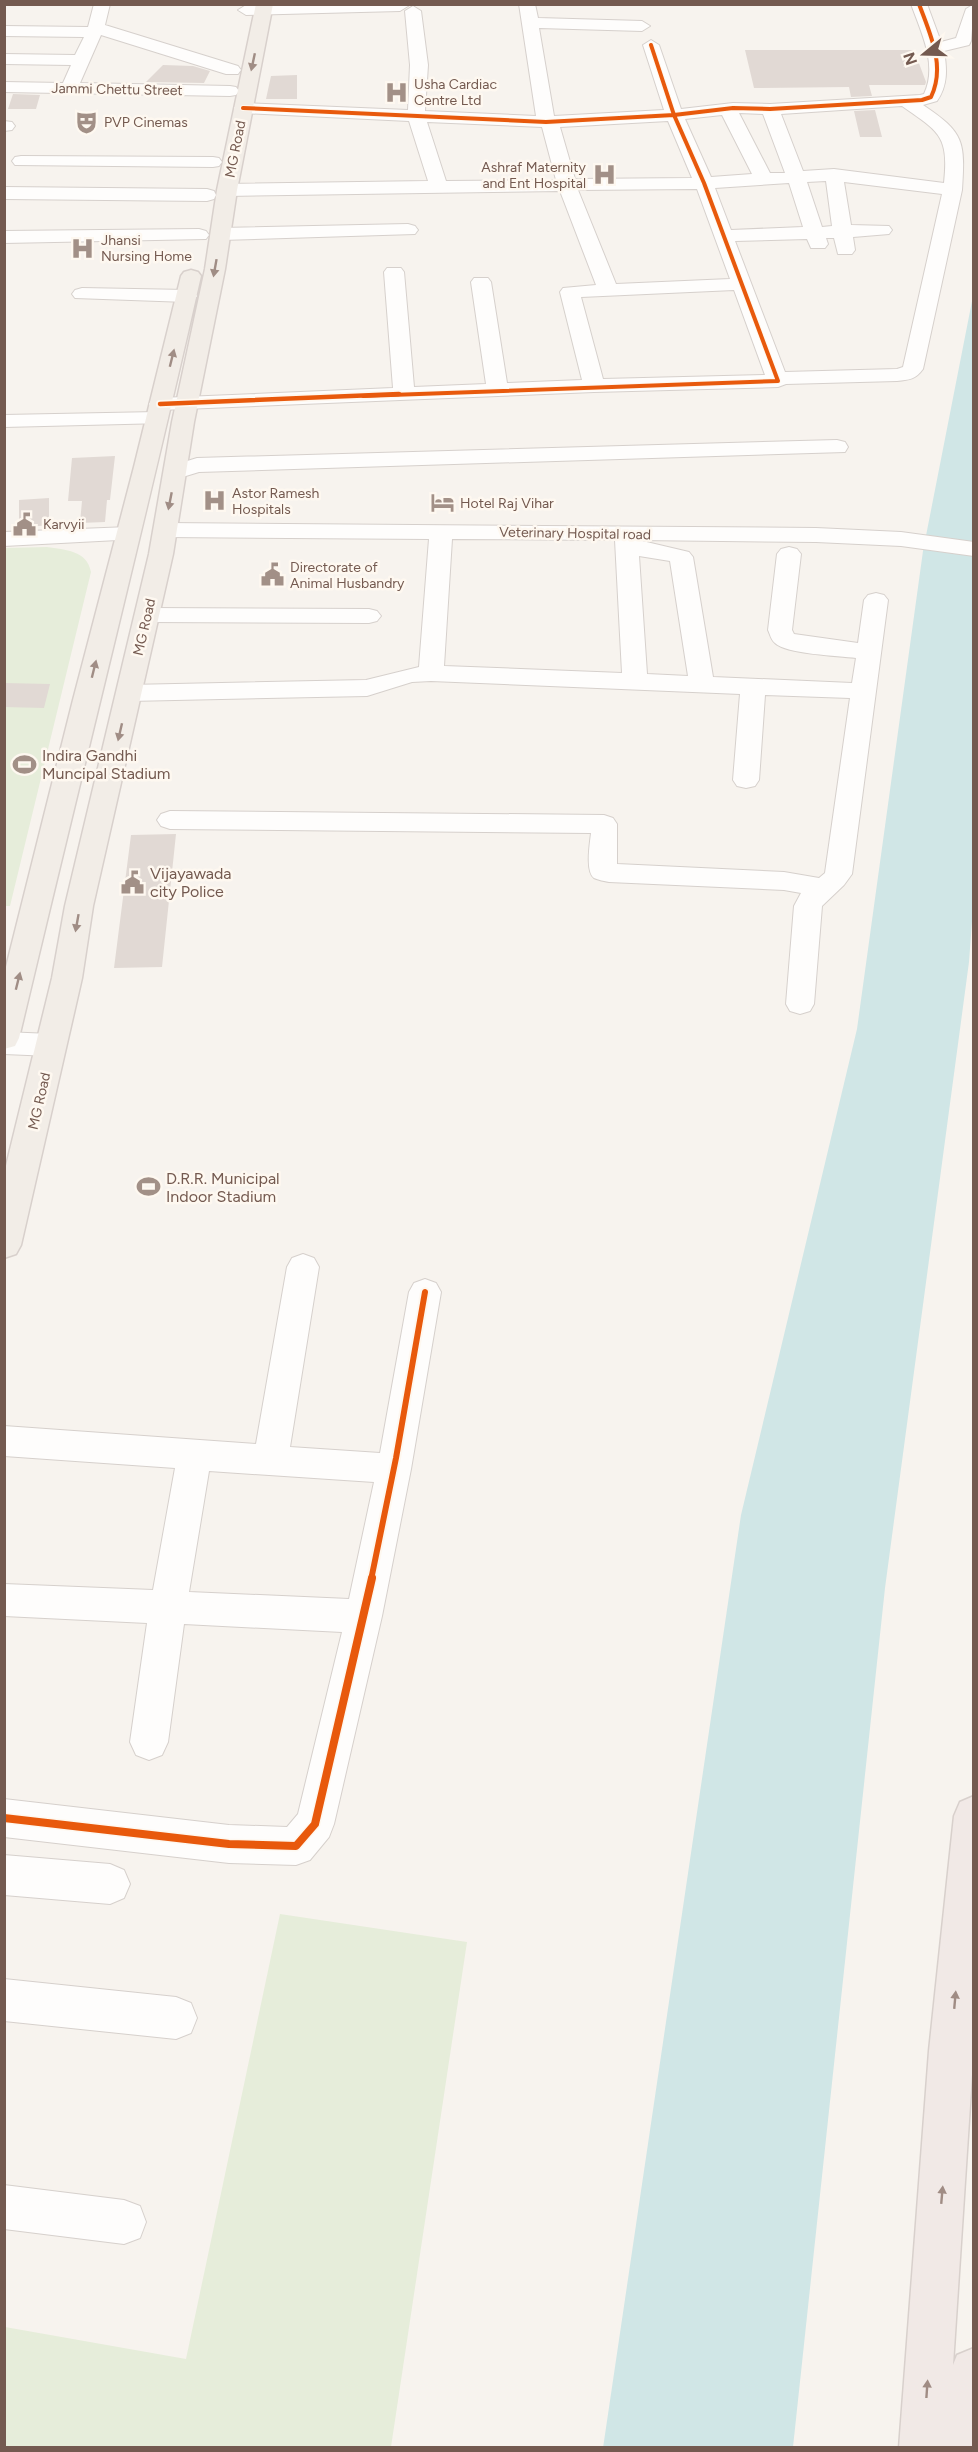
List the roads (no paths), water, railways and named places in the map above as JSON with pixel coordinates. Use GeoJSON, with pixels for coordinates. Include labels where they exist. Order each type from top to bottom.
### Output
{"type":"FeatureCollection","features":[{"type":"Feature","properties":{"kind":"highway"},"geometry":{"type":"LineString","coordinates":[[923,2448],[951,2051],[974,1816]]}},
{"type":"Feature","properties":{"kind":"highway"},"geometry":{"type":"LineString","coordinates":[[969,2448],[974,2372]]}},
{"type":"Feature","properties":{"kind":"main road","name":"MG Road"},"geometry":{"type":"LineString","coordinates":[[217,192],[213,162],[235,89],[255,7]]}},
{"type":"Feature","properties":{"kind":"main road","name":"MG Road"},"geometry":{"type":"LineString","coordinates":[[4,1245],[163,542],[188,402],[217,192],[235,89],[255,7]]}},
{"type":"Feature","properties":{"kind":"main road","name":"MG Road"},"geometry":{"type":"LineString","coordinates":[[4,1038],[187,296],[210,234]]}},
{"type":"Feature","properties":{"kind":"main road"},"geometry":{"type":"LineString","coordinates":[[55,834],[97,834]]}},
{"type":"Feature","properties":{"kind":"street"},"geometry":{"type":"LineString","coordinates":[[69,88],[95,30],[102,4]]}},
{"type":"Feature","properties":{"kind":"street"},"geometry":{"type":"LineString","coordinates":[[4,32],[95,30],[235,89],[416,116],[548,122],[674,116],[728,109],[770,109],[906,101],[931,97],[938,85],[937,59],[919,4]]}},
{"type":"Feature","properties":{"kind":"street"},"geometry":{"type":"LineString","coordinates":[[255,7],[406,9],[419,65],[416,116],[439,187]]}},
{"type":"Feature","properties":{"kind":"street"},"geometry":{"type":"LineString","coordinates":[[933,49],[963,41],[974,9]]}},
{"type":"Feature","properties":{"kind":"street"},"geometry":{"type":"LineString","coordinates":[[608,290],[567,185],[548,122],[529,14],[641,19]]}},
{"type":"Feature","properties":{"kind":"street"},"geometry":{"type":"LineString","coordinates":[[651,45],[674,116],[704,183],[777,378]]}},
{"type":"Feature","properties":{"kind":"street"},"geometry":{"type":"LineString","coordinates":[[4,59],[82,60]]}},
{"type":"Feature","properties":{"kind":"street","name":"Jammi Chettu Street"},"geometry":{"type":"LineString","coordinates":[[4,87],[235,89]]}},
{"type":"Feature","properties":{"kind":"street"},"geometry":{"type":"LineString","coordinates":[[777,378],[897,375],[907,374],[913,369],[952,190],[956,154],[952,136],[906,101]]}},
{"type":"Feature","properties":{"kind":"street"},"geometry":{"type":"LineString","coordinates":[[728,109],[764,179]]}},
{"type":"Feature","properties":{"kind":"street"},"geometry":{"type":"LineString","coordinates":[[770,109],[816,238]]}},
{"type":"Feature","properties":{"kind":"street"},"geometry":{"type":"LineString","coordinates":[[21,161],[213,162]]}},
{"type":"Feature","properties":{"kind":"street"},"geometry":{"type":"LineString","coordinates":[[4,193],[217,192],[704,183],[834,175],[952,190]]}},
{"type":"Feature","properties":{"kind":"street"},"geometry":{"type":"LineString","coordinates":[[834,175],[844,241]]}},
{"type":"Feature","properties":{"kind":"street"},"geometry":{"type":"LineString","coordinates":[[724,236],[816,238],[844,241],[890,221],[899,184]]}},
{"type":"Feature","properties":{"kind":"street"},"geometry":{"type":"LineString","coordinates":[[4,237],[408,230]]}},
{"type":"Feature","properties":{"kind":"street"},"geometry":{"type":"LineString","coordinates":[[394,272],[404,395]]}},
{"type":"Feature","properties":{"kind":"street"},"geometry":{"type":"LineString","coordinates":[[481,282],[497,390]]}},
{"type":"Feature","properties":{"kind":"street"},"geometry":{"type":"LineString","coordinates":[[594,386],[570,292],[742,284]]}},
{"type":"Feature","properties":{"kind":"street"},"geometry":{"type":"LineString","coordinates":[[82,294],[187,296]]}},
{"type":"Feature","properties":{"kind":"street"},"geometry":{"type":"LineString","coordinates":[[4,421],[158,411],[188,402],[778,381],[777,378]]}},
{"type":"Feature","properties":{"kind":"street"},"geometry":{"type":"LineString","coordinates":[[176,472],[197,465],[837,447]]}},
{"type":"Feature","properties":{"kind":"street","name":"Veterinary Hospital road"},"geometry":{"type":"LineString","coordinates":[[163,542],[248,530],[441,532],[626,541],[816,535],[901,539],[974,549]]}},
{"type":"Feature","properties":{"kind":"street"},"geometry":{"type":"LineString","coordinates":[[431,673],[441,532]]}},
{"type":"Feature","properties":{"kind":"street"},"geometry":{"type":"LineString","coordinates":[[4,540],[129,534]]}},
{"type":"Feature","properties":{"kind":"street"},"geometry":{"type":"LineString","coordinates":[[41,538],[122,558]]}},
{"type":"Feature","properties":{"kind":"street"},"geometry":{"type":"LineString","coordinates":[[635,682],[626,541],[681,557],[702,685]]}},
{"type":"Feature","properties":{"kind":"street"},"geometry":{"type":"LineString","coordinates":[[789,554],[780,630],[784,639],[868,652]]}},
{"type":"Feature","properties":{"kind":"street"},"geometry":{"type":"LineString","coordinates":[[800,1004],[808,906],[811,898],[833,882],[838,874],[876,600]]}},
{"type":"Feature","properties":{"kind":"street"},"geometry":{"type":"LineString","coordinates":[[147,615],[369,616]]}},
{"type":"Feature","properties":{"kind":"street"},"geometry":{"type":"LineString","coordinates":[[129,693],[367,688],[410,675],[431,673],[862,691]]}},
{"type":"Feature","properties":{"kind":"street"},"geometry":{"type":"LineString","coordinates":[[746,780],[753,687]]}},
{"type":"Feature","properties":{"kind":"street"},"geometry":{"type":"LineString","coordinates":[[170,820],[604,824],[603,871],[609,873],[784,881],[824,888]]}},
{"type":"Feature","properties":{"kind":"street"},"geometry":{"type":"LineString","coordinates":[[4,1043],[51,1045]]}},
{"type":"Feature","properties":{"kind":"street"},"geometry":{"type":"LineString","coordinates":[[271,1460],[303,1267]]}},
{"type":"Feature","properties":{"kind":"street"},"geometry":{"type":"LineString","coordinates":[[4,1818],[229,1844],[296,1846],[315,1824],[364,1616],[394,1468],[425,1292]]}},
{"type":"Feature","properties":{"kind":"street"},"geometry":{"type":"LineString","coordinates":[[4,1440],[394,1468]]}},
{"type":"Feature","properties":{"kind":"street"},"geometry":{"type":"LineString","coordinates":[[149,1742],[168,1606],[195,1454]]}},
{"type":"Feature","properties":{"kind":"street"},"geometry":{"type":"LineString","coordinates":[[4,1600],[364,1616]]}},
{"type":"Feature","properties":{"kind":"street"},"geometry":{"type":"LineString","coordinates":[[4,1875],[110,1884]]}},
{"type":"Feature","properties":{"kind":"street"},"geometry":{"type":"LineString","coordinates":[[4,2000],[176,2018]]}},
{"type":"Feature","properties":{"kind":"street"},"geometry":{"type":"LineString","coordinates":[[4,2207],[124,2222]]}},
{"type":"Feature","properties":{"kind":"place","name":"Usha Cardiac Centre Ltd"},"geometry":{"type":"Point","coordinates":[396,92]}},
{"type":"Feature","properties":{"kind":"place","name":"PVP Cinemas"},"geometry":{"type":"Point","coordinates":[86,122]}},
{"type":"Feature","properties":{"kind":"place","name":"Ashraf Maternity and Ent Hospital"},"geometry":{"type":"Point","coordinates":[604,175]}},
{"type":"Feature","properties":{"kind":"place","name":"Jhansi Nursing Home"},"geometry":{"type":"Point","coordinates":[83,248]}},
{"type":"Feature","properties":{"kind":"place","name":"Astor Ramesh Hospitals"},"geometry":{"type":"Point","coordinates":[214,501]}},
{"type":"Feature","properties":{"kind":"place","name":"Hotel Raj Vihar"},"geometry":{"type":"Point","coordinates":[442,503]}},
{"type":"Feature","properties":{"kind":"place","name":"Karvyii"},"geometry":{"type":"Point","coordinates":[25,524]}},
{"type":"Feature","properties":{"kind":"place","name":"Directorate of Animal Husbandry"},"geometry":{"type":"Point","coordinates":[272,575]}},
{"type":"Feature","properties":{"kind":"place","name":"Indira Gandhi Muncipal Stadium"},"geometry":{"type":"Point","coordinates":[24,764]}},
{"type":"Feature","properties":{"kind":"place","name":"Vijayawada city Police"},"geometry":{"type":"Point","coordinates":[132,882]}},
{"type":"Feature","properties":{"kind":"place","name":"D.R.R. Municipal Indoor Stadium"},"geometry":{"type":"Point","coordinates":[148,1187]}}]}
